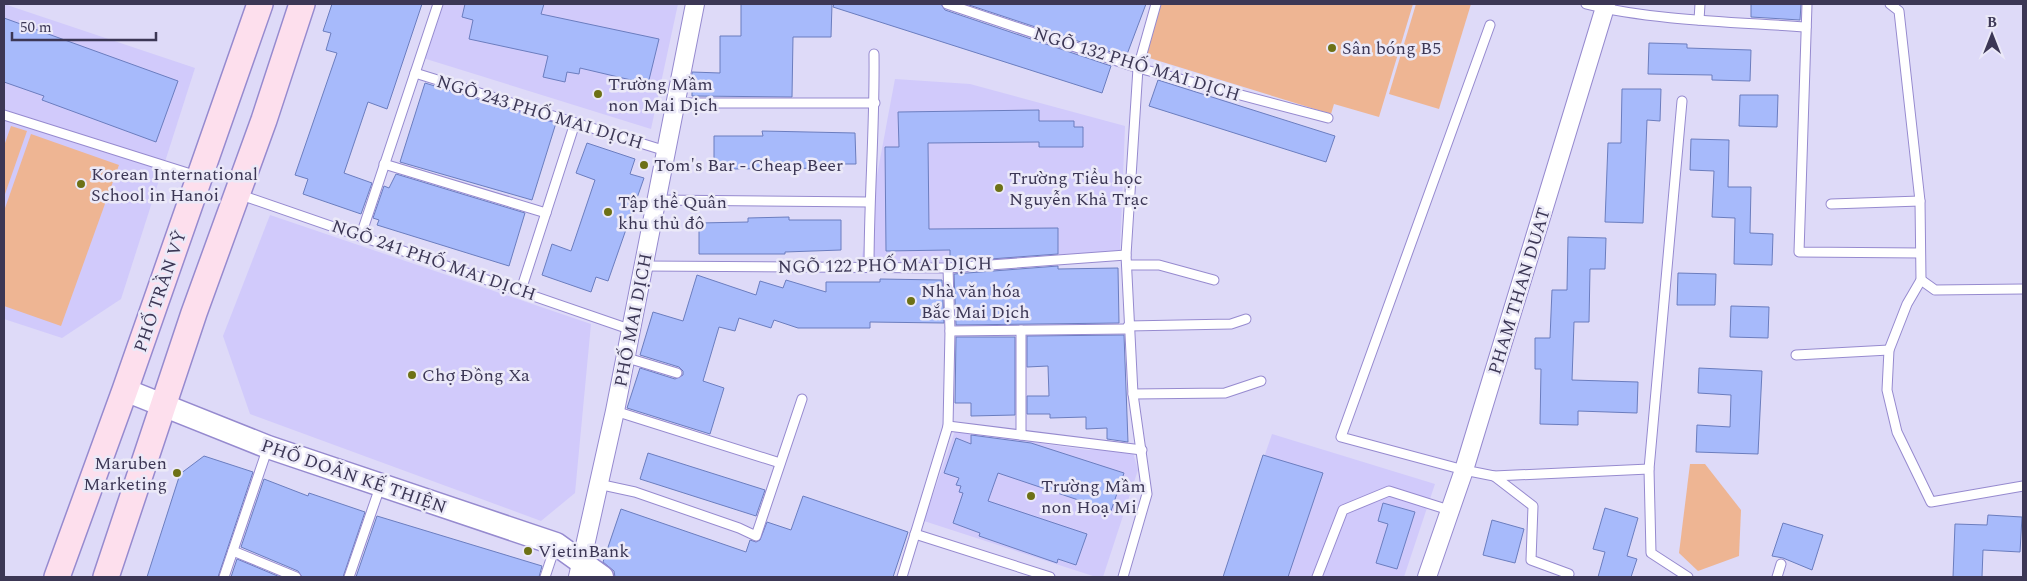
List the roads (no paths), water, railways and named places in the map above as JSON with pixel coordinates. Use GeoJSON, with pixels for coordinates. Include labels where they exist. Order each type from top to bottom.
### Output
{"type":"FeatureCollection","features":[{"type":"Feature","properties":{"kind":"main road","name":"PHỐ TRẦN VỸ"},"geometry":{"type":"LineString","coordinates":[[57,577],[125,390],[260,4]]}},
{"type":"Feature","properties":{"kind":"main road"},"geometry":{"type":"LineString","coordinates":[[106,577],[162,406],[238,194],[302,4]]}},
{"type":"Feature","properties":{"kind":"street","name":"PHỐ MAI DỊCH"},"geometry":{"type":"LineString","coordinates":[[580,570],[615,411],[624,357],[644,266],[695,4]]}},
{"type":"Feature","properties":{"kind":"street","name":"PHAM THAN DUAT"},"geometry":{"type":"LineString","coordinates":[[1427,577],[1464,470],[1606,6]]}},
{"type":"Feature","properties":{"kind":"street","name":"PHỐ DOÃN KẾ THIỆN"},"geometry":{"type":"LineString","coordinates":[[125,390],[268,447],[380,487],[556,544],[580,570],[602,577]]}},
{"type":"Feature","properties":{"kind":"lane"},"geometry":{"type":"LineString","coordinates":[[361,235],[438,4]]}},
{"type":"Feature","properties":{"kind":"lane","name":"NGÕ 132 PHỐ MAI DỊCH"},"geometry":{"type":"LineString","coordinates":[[947,4],[1138,68],[1328,118]]}},
{"type":"Feature","properties":{"kind":"lane"},"geometry":{"type":"LineString","coordinates":[[1123,577],[1146,494],[1142,450],[1133,394],[1128,327],[1126,255],[1138,68],[1156,4]]}},
{"type":"Feature","properties":{"kind":"lane"},"geometry":{"type":"LineString","coordinates":[[1586,4],[1699,20],[1806,27]]}},
{"type":"Feature","properties":{"kind":"lane"},"geometry":{"type":"LineString","coordinates":[[1699,20],[1700,4]]}},
{"type":"Feature","properties":{"kind":"lane"},"geometry":{"type":"LineString","coordinates":[[1807,4],[1799,252],[1920,253]]}},
{"type":"Feature","properties":{"kind":"lane"},"geometry":{"type":"LineString","coordinates":[[1890,4],[1899,11],[1920,201],[1921,280],[1907,304],[1889,350],[1888,390],[1897,432],[1931,502],[2023,486]]}},
{"type":"Feature","properties":{"kind":"lane"},"geometry":{"type":"LineString","coordinates":[[1490,24],[1341,437],[1464,470],[1494,476],[1649,470]]}},
{"type":"Feature","properties":{"kind":"lane"},"geometry":{"type":"LineString","coordinates":[[869,268],[869,202],[875,104],[874,54]]}},
{"type":"Feature","properties":{"kind":"lane","name":"NGÕ 243 PHỐ MAI DỊCH"},"geometry":{"type":"LineString","coordinates":[[415,73],[666,151]]}},
{"type":"Feature","properties":{"kind":"lane"},"geometry":{"type":"LineString","coordinates":[[1682,101],[1649,470],[1651,553],[1688,577]]}},
{"type":"Feature","properties":{"kind":"lane"},"geometry":{"type":"LineString","coordinates":[[676,103],[875,104]]}},
{"type":"Feature","properties":{"kind":"lane"},"geometry":{"type":"LineString","coordinates":[[4,115],[200,177]]}},
{"type":"Feature","properties":{"kind":"lane"},"geometry":{"type":"LineString","coordinates":[[521,290],[575,123]]}},
{"type":"Feature","properties":{"kind":"lane"},"geometry":{"type":"LineString","coordinates":[[384,164],[546,213]]}},
{"type":"Feature","properties":{"kind":"lane","name":"NGÕ 241 PHỐ MAI DỊCH"},"geometry":{"type":"LineString","coordinates":[[238,194],[630,329]]}},
{"type":"Feature","properties":{"kind":"lane"},"geometry":{"type":"LineString","coordinates":[[656,200],[869,202]]}},
{"type":"Feature","properties":{"kind":"lane"},"geometry":{"type":"LineString","coordinates":[[1831,204],[1920,201]]}},
{"type":"Feature","properties":{"kind":"lane","name":"NGÕ 122 PHỐ MAI DỊCH"},"geometry":{"type":"LineString","coordinates":[[644,266],[948,268],[1126,255]]}},
{"type":"Feature","properties":{"kind":"lane"},"geometry":{"type":"LineString","coordinates":[[1127,265],[1159,265],[1214,280]]}},
{"type":"Feature","properties":{"kind":"lane"},"geometry":{"type":"LineString","coordinates":[[902,577],[948,426],[950,331],[948,268]]}},
{"type":"Feature","properties":{"kind":"lane"},"geometry":{"type":"LineString","coordinates":[[1921,280],[1935,290],[2023,289]]}},
{"type":"Feature","properties":{"kind":"lane"},"geometry":{"type":"LineString","coordinates":[[950,331],[1231,324],[1246,319]]}},
{"type":"Feature","properties":{"kind":"lane"},"geometry":{"type":"LineString","coordinates":[[1021,330],[1021,435]]}},
{"type":"Feature","properties":{"kind":"lane"},"geometry":{"type":"LineString","coordinates":[[1796,355],[1889,350]]}},
{"type":"Feature","properties":{"kind":"lane"},"geometry":{"type":"LineString","coordinates":[[624,357],[678,373]]}},
{"type":"Feature","properties":{"kind":"lane"},"geometry":{"type":"LineString","coordinates":[[1133,394],[1226,393],[1262,381]]}},
{"type":"Feature","properties":{"kind":"lane"},"geometry":{"type":"LineString","coordinates":[[598,484],[636,492],[739,528],[756,536],[802,400]]}},
{"type":"Feature","properties":{"kind":"lane"},"geometry":{"type":"LineString","coordinates":[[615,411],[780,463]]}},
{"type":"Feature","properties":{"kind":"lane"},"geometry":{"type":"LineString","coordinates":[[948,426],[1142,450]]}},
{"type":"Feature","properties":{"kind":"lane"},"geometry":{"type":"LineString","coordinates":[[224,577],[268,447]]}},
{"type":"Feature","properties":{"kind":"lane"},"geometry":{"type":"LineString","coordinates":[[1494,476],[1533,506],[1531,560],[1569,574]]}},
{"type":"Feature","properties":{"kind":"lane"},"geometry":{"type":"LineString","coordinates":[[349,577],[380,487]]}},
{"type":"Feature","properties":{"kind":"lane"},"geometry":{"type":"LineString","coordinates":[[1317,577],[1342,510],[1389,491],[1449,510]]}},
{"type":"Feature","properties":{"kind":"lane"},"geometry":{"type":"LineString","coordinates":[[915,534],[1050,577]]}},
{"type":"Feature","properties":{"kind":"lane"},"geometry":{"type":"LineString","coordinates":[[546,577],[556,544]]}},
{"type":"Feature","properties":{"kind":"lane"},"geometry":{"type":"LineString","coordinates":[[233,551],[296,577]]}},
{"type":"Feature","properties":{"kind":"lane"},"geometry":{"type":"LineString","coordinates":[[1776,577],[1781,564]]}},
{"type":"Feature","properties":{"kind":"place","name":"Sân bóng B5"},"geometry":{"type":"Point","coordinates":[1332,48]}},
{"type":"Feature","properties":{"kind":"place","name":"Trường Mầm non Mai Dịch"},"geometry":{"type":"Point","coordinates":[598,94]}},
{"type":"Feature","properties":{"kind":"place","name":"Tom's Bar - Cheap Beer"},"geometry":{"type":"Point","coordinates":[644,165]}},
{"type":"Feature","properties":{"kind":"place","name":"Korean International School in Hanoi"},"geometry":{"type":"Point","coordinates":[81,184]}},
{"type":"Feature","properties":{"kind":"place","name":"Trường Tiểu học Nguyễn Khả Trạc"},"geometry":{"type":"Point","coordinates":[999,188]}},
{"type":"Feature","properties":{"kind":"place","name":"Tập thể Quân khu thủ đô"},"geometry":{"type":"Point","coordinates":[608,212]}},
{"type":"Feature","properties":{"kind":"place","name":"Nhà văn hóa Bắc Mai Dịch"},"geometry":{"type":"Point","coordinates":[911,301]}},
{"type":"Feature","properties":{"kind":"place","name":"Chợ Đồng Xa"},"geometry":{"type":"Point","coordinates":[412,375]}},
{"type":"Feature","properties":{"kind":"place","name":"Maruben Marketing"},"geometry":{"type":"Point","coordinates":[177,473]}},
{"type":"Feature","properties":{"kind":"place","name":"Trường Mầm non Hoạ Mi"},"geometry":{"type":"Point","coordinates":[1031,496]}},
{"type":"Feature","properties":{"kind":"place","name":"VietinBank"},"geometry":{"type":"Point","coordinates":[528,551]}}]}
